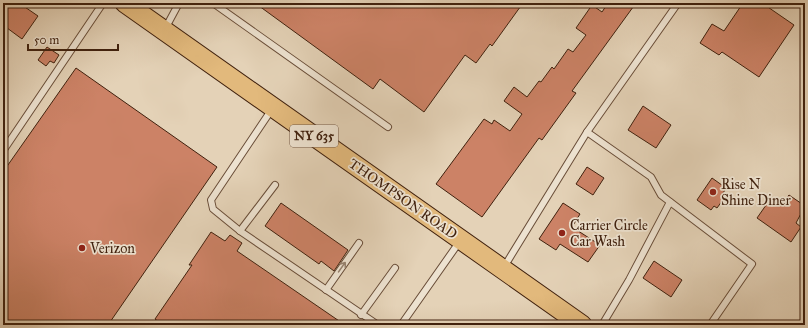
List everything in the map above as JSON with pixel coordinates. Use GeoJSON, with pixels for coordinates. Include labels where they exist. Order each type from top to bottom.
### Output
{"type":"FeatureCollection","features":[{"type":"Feature","properties":{"kind":"main road","name":"THOMPSON ROAD"},"geometry":{"type":"LineString","coordinates":[[135,7],[164,30],[582,325]]}},
{"type":"Feature","properties":{"kind":"lane"},"geometry":{"type":"LineString","coordinates":[[3,151],[103,3]]}},
{"type":"Feature","properties":{"kind":"lane"},"geometry":{"type":"LineString","coordinates":[[164,30],[179,3]]}},
{"type":"Feature","properties":{"kind":"lane"},"geometry":{"type":"LineString","coordinates":[[213,3],[388,127]]}},
{"type":"Feature","properties":{"kind":"lane"},"geometry":{"type":"LineString","coordinates":[[502,270],[586,132],[678,3]]}},
{"type":"Feature","properties":{"kind":"lane"},"geometry":{"type":"LineString","coordinates":[[273,107],[211,200],[213,209],[240,231],[361,315],[378,325]]}},
{"type":"Feature","properties":{"kind":"lane"},"geometry":{"type":"LineString","coordinates":[[586,132],[650,177],[661,195],[752,264],[710,325]]}},
{"type":"Feature","properties":{"kind":"lane"},"geometry":{"type":"LineString","coordinates":[[240,231],[275,185]]}},
{"type":"Feature","properties":{"kind":"lane"},"geometry":{"type":"LineString","coordinates":[[602,325],[629,280],[670,202]]}},
{"type":"Feature","properties":{"kind":"lane"},"geometry":{"type":"LineString","coordinates":[[401,325],[461,240]]}},
{"type":"Feature","properties":{"kind":"lane"},"geometry":{"type":"LineString","coordinates":[[326,290],[359,243]]}},
{"type":"Feature","properties":{"kind":"lane"},"geometry":{"type":"LineString","coordinates":[[361,315],[395,268]]}},
{"type":"Feature","properties":{"kind":"building"},"geometry":{"type":"Polygon","coordinates":[[[3,3],[19,3],[38,16],[22,39],[3,25],[3,3]]]}},
{"type":"Feature","properties":{"kind":"building"},"geometry":{"type":"Polygon","coordinates":[[[255,3],[523,3],[492,46],[490,44],[476,63],[465,55],[424,112],[380,79],[373,89],[255,3]]]}},
{"type":"Feature","properties":{"kind":"building"},"geometry":{"type":"Polygon","coordinates":[[[608,3],[636,3],[572,91],[576,93],[542,140],[539,138],[482,217],[436,184],[484,119],[492,124],[494,120],[510,131],[522,114],[504,101],[514,87],[527,97],[552,67],[554,69],[568,49],[573,52],[586,35],[576,28],[592,5],[602,12],[608,3]]]}},
{"type":"Feature","properties":{"kind":"building"},"geometry":{"type":"Polygon","coordinates":[[[743,3],[762,3],[794,25],[759,77],[722,52],[719,55],[700,43],[712,24],[724,31],[743,3]]]}},
{"type":"Feature","properties":{"kind":"building"},"geometry":{"type":"Polygon","coordinates":[[[47,47],[59,55],[54,63],[50,61],[46,66],[38,60],[47,47]]]}},
{"type":"Feature","properties":{"kind":"building","name":"Verizon"},"geometry":{"type":"Polygon","coordinates":[[[76,68],[217,167],[108,325],[3,325],[3,172],[76,68]]]}},
{"type":"Feature","properties":{"kind":"building"},"geometry":{"type":"Polygon","coordinates":[[[643,106],[671,125],[656,148],[628,130],[643,106]]]}},
{"type":"Feature","properties":{"kind":"building"},"geometry":{"type":"Polygon","coordinates":[[[587,167],[604,178],[593,195],[576,184],[587,167]]]}},
{"type":"Feature","properties":{"kind":"building","name":"Rise N Shine Diner"},"geometry":{"type":"Polygon","coordinates":[[[712,178],[726,188],[722,195],[725,197],[717,208],[714,206],[711,210],[697,200],[712,178]]]}},
{"type":"Feature","properties":{"kind":"building"},"geometry":{"type":"Polygon","coordinates":[[[789,195],[805,206],[796,223],[801,227],[791,242],[757,218],[771,198],[781,205],[789,195]]]}},
{"type":"Feature","properties":{"kind":"building"},"geometry":{"type":"Polygon","coordinates":[[[281,203],[348,250],[334,271],[321,261],[319,264],[265,226],[281,203]]]}},
{"type":"Feature","properties":{"kind":"building","name":"Carrier Circle Car Wash"},"geometry":{"type":"Polygon","coordinates":[[[563,203],[580,214],[572,227],[600,245],[588,262],[560,244],[556,250],[539,239],[563,203]]]}},
{"type":"Feature","properties":{"kind":"building"},"geometry":{"type":"Polygon","coordinates":[[[211,232],[225,241],[230,235],[242,243],[237,251],[345,325],[163,325],[155,319],[192,265],[189,265],[211,232]]]}},
{"type":"Feature","properties":{"kind":"building"},"geometry":{"type":"Polygon","coordinates":[[[654,261],[682,280],[671,297],[643,278],[654,261]]]}},
{"type":"Feature","properties":{"kind":"place","name":"Rise N Shine Diner"},"geometry":{"type":"Point","coordinates":[713,192]}},
{"type":"Feature","properties":{"kind":"place","name":"Carrier Circle Car Wash"},"geometry":{"type":"Point","coordinates":[562,233]}},
{"type":"Feature","properties":{"kind":"place","name":"Verizon"},"geometry":{"type":"Point","coordinates":[82,248]}}]}
